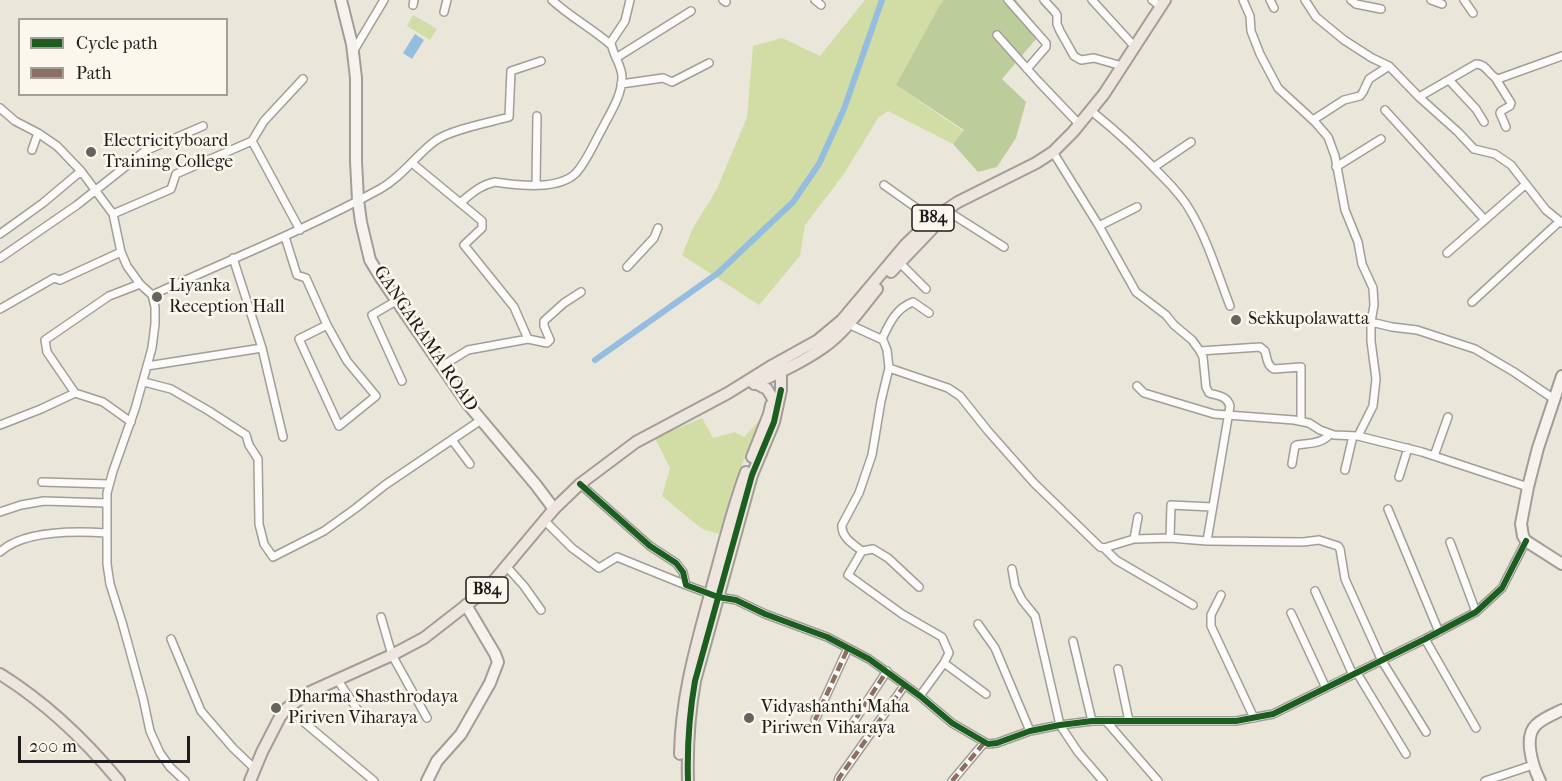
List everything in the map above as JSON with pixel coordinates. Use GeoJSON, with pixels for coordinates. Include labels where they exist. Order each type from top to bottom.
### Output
{"type":"FeatureCollection","features":[{"type":"Feature","properties":{"kind":"main road","name":"B84"},"geometry":{"type":"LineString","coordinates":[[728,393],[755,383],[845,322],[934,226],[963,207],[1039,168],[1074,139],[1118,82],[1140,45],[1172,0]]}},
{"type":"Feature","properties":{"kind":"main road","name":"B84"},"geometry":{"type":"LineString","coordinates":[[250,781],[280,717],[288,708],[310,692],[424,638],[487,589],[554,509],[580,484],[636,442],[777,368],[806,358],[825,346],[906,244],[932,219],[958,202],[1054,154],[1104,94],[1159,2]]}},
{"type":"Feature","properties":{"kind":"main road"},"geometry":{"type":"LineString","coordinates":[[781,387],[806,358]]}},
{"type":"Feature","properties":{"kind":"main road"},"geometry":{"type":"LineString","coordinates":[[681,781],[680,753],[688,679],[752,475],[774,422],[781,387],[777,368]]}},
{"type":"Feature","properties":{"kind":"main road"},"geometry":{"type":"LineString","coordinates":[[688,781],[689,714],[695,681],[735,504],[769,414],[777,368]]}},
{"type":"Feature","properties":{"kind":"main road"},"geometry":{"type":"LineString","coordinates":[[755,383],[767,389],[773,399]]}},
{"type":"Feature","properties":{"kind":"main road"},"geometry":{"type":"LineString","coordinates":[[0,674],[24,690],[65,724],[101,760],[118,781]]}},
{"type":"Feature","properties":{"kind":"street","name":"GANGARAMA ROAD"},"geometry":{"type":"LineString","coordinates":[[341,0],[353,52],[358,200],[370,260],[467,403],[554,509]]}},
{"type":"Feature","properties":{"kind":"street"},"geometry":{"type":"LineString","coordinates":[[353,52],[384,0]]}},
{"type":"Feature","properties":{"kind":"street"},"geometry":{"type":"LineString","coordinates":[[444,12],[447,0]]}},
{"type":"Feature","properties":{"kind":"street"},"geometry":{"type":"LineString","coordinates":[[460,203],[489,183],[536,185],[564,180],[577,172],[616,101],[622,73],[611,45],[552,0]]}},
{"type":"Feature","properties":{"kind":"street"},"geometry":{"type":"LineString","coordinates":[[611,45],[611,40],[625,21],[630,0]]}},
{"type":"Feature","properties":{"kind":"street"},"geometry":{"type":"LineString","coordinates":[[1008,0],[1046,43],[1046,47],[1027,69]]}},
{"type":"Feature","properties":{"kind":"street"},"geometry":{"type":"LineString","coordinates":[[1044,0],[1057,15],[1057,24],[1074,56],[1081,60],[1094,58],[1122,66]]}},
{"type":"Feature","properties":{"kind":"street"},"geometry":{"type":"LineString","coordinates":[[1092,0],[1134,46]]}},
{"type":"Feature","properties":{"kind":"street"},"geometry":{"type":"LineString","coordinates":[[1243,0],[1250,16],[1251,31],[1260,54],[1278,88],[1328,137],[1335,156],[1345,210],[1358,242],[1362,264],[1372,288],[1374,305],[1371,341],[1377,379],[1373,406],[1356,436],[1345,470]]}},
{"type":"Feature","properties":{"kind":"street"},"geometry":{"type":"LineString","coordinates":[[1270,0],[1274,8]]}},
{"type":"Feature","properties":{"kind":"street"},"geometry":{"type":"LineString","coordinates":[[1305,0],[1316,16],[1344,40],[1389,66],[1474,149],[1495,154],[1511,165],[1546,210],[1561,222],[1472,302]]}},
{"type":"Feature","properties":{"kind":"street"},"geometry":{"type":"LineString","coordinates":[[1351,0],[1356,4],[1382,9]]}},
{"type":"Feature","properties":{"kind":"street"},"geometry":{"type":"LineString","coordinates":[[1431,0],[1442,4]]}},
{"type":"Feature","properties":{"kind":"street"},"geometry":{"type":"LineString","coordinates":[[1464,0],[1473,13]]}},
{"type":"Feature","properties":{"kind":"street"},"geometry":{"type":"LineString","coordinates":[[616,58],[691,11]]}},
{"type":"Feature","properties":{"kind":"street"},"geometry":{"type":"LineString","coordinates":[[997,35],[1079,124]]}},
{"type":"Feature","properties":{"kind":"street"},"geometry":{"type":"LineString","coordinates":[[1496,79],[1562,56]]}},
{"type":"Feature","properties":{"kind":"street"},"geometry":{"type":"LineString","coordinates":[[152,295],[285,237],[383,188],[436,139],[509,117],[511,71],[541,61]]}},
{"type":"Feature","properties":{"kind":"street"},"geometry":{"type":"LineString","coordinates":[[621,84],[663,78],[672,82],[709,63]]}},
{"type":"Feature","properties":{"kind":"street"},"geometry":{"type":"LineString","coordinates":[[1419,97],[1479,64],[1484,66],[1496,79],[1511,103],[1500,113],[1506,127]]}},
{"type":"Feature","properties":{"kind":"street"},"geometry":{"type":"LineString","coordinates":[[1313,120],[1344,100],[1360,96],[1369,79],[1389,66]]}},
{"type":"Feature","properties":{"kind":"street"},"geometry":{"type":"LineString","coordinates":[[113,214],[171,189],[176,174],[252,141],[264,121],[303,79]]}},
{"type":"Feature","properties":{"kind":"street"},"geometry":{"type":"LineString","coordinates":[[1449,80],[1476,109],[1484,122]]}},
{"type":"Feature","properties":{"kind":"street"},"geometry":{"type":"LineString","coordinates":[[0,108],[15,121],[38,133],[57,147],[81,171],[113,214],[121,252],[127,266],[140,284],[152,295],[155,307],[152,348],[131,422],[112,471],[106,503],[106,533],[110,584],[143,698],[150,731],[170,768],[185,781]]}},
{"type":"Feature","properties":{"kind":"street"},"geometry":{"type":"LineString","coordinates":[[1385,110],[1485,220]]}},
{"type":"Feature","properties":{"kind":"street"},"geometry":{"type":"LineString","coordinates":[[1095,114],[1123,136],[1154,167],[1191,211],[1203,235],[1230,306]]}},
{"type":"Feature","properties":{"kind":"street"},"geometry":{"type":"LineString","coordinates":[[536,185],[537,116]]}},
{"type":"Feature","properties":{"kind":"street"},"geometry":{"type":"LineString","coordinates":[[0,258],[96,190],[145,151],[203,126]]}},
{"type":"Feature","properties":{"kind":"street"},"geometry":{"type":"LineString","coordinates":[[32,150],[38,133]]}},
{"type":"Feature","properties":{"kind":"street"},"geometry":{"type":"LineString","coordinates":[[1336,166],[1381,139]]}},
{"type":"Feature","properties":{"kind":"street"},"geometry":{"type":"LineString","coordinates":[[252,141],[300,230]]}},
{"type":"Feature","properties":{"kind":"street"},"geometry":{"type":"LineString","coordinates":[[1154,167],[1191,142]]}},
{"type":"Feature","properties":{"kind":"street"},"geometry":{"type":"LineString","coordinates":[[1054,154],[1100,226],[1136,292],[1166,315],[1192,340],[1203,357],[1206,387],[1209,393],[1228,400],[1229,414],[1207,541]]}},
{"type":"Feature","properties":{"kind":"street"},"geometry":{"type":"LineString","coordinates":[[412,163],[482,221],[482,228],[464,244],[514,307],[528,339]]}},
{"type":"Feature","properties":{"kind":"street"},"geometry":{"type":"LineString","coordinates":[[0,234],[43,203],[81,171]]}},
{"type":"Feature","properties":{"kind":"street"},"geometry":{"type":"LineString","coordinates":[[1447,253],[1526,184]]}},
{"type":"Feature","properties":{"kind":"street"},"geometry":{"type":"LineString","coordinates":[[884,185],[932,219]]}},
{"type":"Feature","properties":{"kind":"street"},"geometry":{"type":"LineString","coordinates":[[1100,226],[1137,207]]}},
{"type":"Feature","properties":{"kind":"street"},"geometry":{"type":"LineString","coordinates":[[952,214],[1004,247]]}},
{"type":"Feature","properties":{"kind":"street"},"geometry":{"type":"LineString","coordinates":[[627,267],[654,237],[658,228]]}},
{"type":"Feature","properties":{"kind":"street"},"geometry":{"type":"LineString","coordinates":[[285,237],[297,275],[306,278],[327,325],[347,361],[376,396],[339,426],[299,339],[327,325]]}},
{"type":"Feature","properties":{"kind":"street"},"geometry":{"type":"LineString","coordinates":[[0,309],[54,278],[60,280],[121,252]]}},
{"type":"Feature","properties":{"kind":"street"},"geometry":{"type":"LineString","coordinates":[[233,258],[262,348],[283,437]]}},
{"type":"Feature","properties":{"kind":"street"},"geometry":{"type":"LineString","coordinates":[[900,263],[926,289]]}},
{"type":"Feature","properties":{"kind":"street"},"geometry":{"type":"LineString","coordinates":[[131,422],[104,402],[75,393],[47,352],[45,340],[109,296],[140,284]]}},
{"type":"Feature","properties":{"kind":"street"},"geometry":{"type":"LineString","coordinates":[[442,366],[468,350],[528,339],[550,342],[544,321],[564,303],[581,292]]}},
{"type":"Feature","properties":{"kind":"street"},"geometry":{"type":"LineString","coordinates":[[396,301],[372,315],[402,381]]}},
{"type":"Feature","properties":{"kind":"street"},"geometry":{"type":"LineString","coordinates":[[882,339],[899,310],[911,302],[929,313]]}},
{"type":"Feature","properties":{"kind":"street"},"geometry":{"type":"LineString","coordinates":[[845,322],[882,339],[887,350],[889,368],[872,455],[859,493],[842,525],[844,536],[862,551]]}},
{"type":"Feature","properties":{"kind":"street"},"geometry":{"type":"LineString","coordinates":[[1371,322],[1417,330],[1475,349],[1557,396]]}},
{"type":"Feature","properties":{"kind":"street"},"geometry":{"type":"LineString","coordinates":[[1200,351],[1260,347],[1265,351],[1271,368],[1301,367],[1302,421]]}},
{"type":"Feature","properties":{"kind":"street"},"geometry":{"type":"LineString","coordinates":[[147,366],[262,348]]}},
{"type":"Feature","properties":{"kind":"street"},"geometry":{"type":"LineString","coordinates":[[889,368],[948,388],[960,396],[1034,483],[1100,547],[1116,560],[1193,605]]}},
{"type":"Feature","properties":{"kind":"street"},"geometry":{"type":"LineString","coordinates":[[1562,376],[1528,487],[1521,524],[1526,541],[1562,564]]}},
{"type":"Feature","properties":{"kind":"street"},"geometry":{"type":"LineString","coordinates":[[144,382],[171,389],[246,435],[258,459],[259,524],[264,544],[273,557],[324,531],[385,485],[481,420]]}},
{"type":"Feature","properties":{"kind":"street"},"geometry":{"type":"LineString","coordinates":[[1137,386],[1144,393],[1214,414],[1302,421],[1330,434],[1356,436],[1408,448],[1528,487]]}},
{"type":"Feature","properties":{"kind":"street"},"geometry":{"type":"LineString","coordinates":[[0,425],[75,393]]}},
{"type":"Feature","properties":{"kind":"street"},"geometry":{"type":"LineString","coordinates":[[1434,456],[1448,417]]}},
{"type":"Feature","properties":{"kind":"street"},"geometry":{"type":"LineString","coordinates":[[1292,464],[1295,446],[1321,442],[1330,434]]}},
{"type":"Feature","properties":{"kind":"street"},"geometry":{"type":"LineString","coordinates":[[452,440],[470,464]]}},
{"type":"Feature","properties":{"kind":"street"},"geometry":{"type":"LineString","coordinates":[[1399,477],[1408,448]]}},
{"type":"Feature","properties":{"kind":"street"},"geometry":{"type":"LineString","coordinates":[[42,482],[109,484]]}},
{"type":"Feature","properties":{"kind":"street"},"geometry":{"type":"LineString","coordinates":[[580,484],[650,546],[676,563],[683,572],[686,585]]}},
{"type":"Feature","properties":{"kind":"street"},"geometry":{"type":"LineString","coordinates":[[0,512],[44,501],[106,503]]}},
{"type":"Feature","properties":{"kind":"street"},"geometry":{"type":"LineString","coordinates":[[1170,538],[1171,505],[1212,507]]}},
{"type":"Feature","properties":{"kind":"street"},"geometry":{"type":"LineString","coordinates":[[1388,509],[1438,632]]}},
{"type":"Feature","properties":{"kind":"street"},"geometry":{"type":"LineString","coordinates":[[1134,539],[1138,517]]}},
{"type":"Feature","properties":{"kind":"street"},"geometry":{"type":"LineString","coordinates":[[545,521],[572,548],[599,568],[617,557],[714,596],[736,600],[848,648],[887,671],[952,723],[984,743],[998,743],[1030,732],[1092,721],[1236,721],[1273,714],[1476,612],[1502,588],[1526,541]]}},
{"type":"Feature","properties":{"kind":"street"},"geometry":{"type":"LineString","coordinates":[[0,552],[6,546],[24,537],[38,534],[106,533]]}},
{"type":"Feature","properties":{"kind":"street"},"geometry":{"type":"LineString","coordinates":[[1104,548],[1134,539],[1170,538],[1207,541],[1303,542],[1319,540],[1338,546],[1345,579],[1382,661],[1426,732]]}},
{"type":"Feature","properties":{"kind":"street"},"geometry":{"type":"LineString","coordinates":[[1450,542],[1476,612]]}},
{"type":"Feature","properties":{"kind":"street"},"geometry":{"type":"LineString","coordinates":[[919,587],[888,558],[873,549],[862,551],[848,575],[902,614],[942,637],[949,653],[920,696]]}},
{"type":"Feature","properties":{"kind":"street"},"geometry":{"type":"LineString","coordinates":[[507,567],[541,610]]}},
{"type":"Feature","properties":{"kind":"street"},"geometry":{"type":"LineString","coordinates":[[1012,570],[1015,586],[1022,600],[1035,616],[1060,725],[1078,752],[1103,781]]}},
{"type":"Feature","properties":{"kind":"street"},"geometry":{"type":"LineString","coordinates":[[1315,591],[1355,674],[1406,754]]}},
{"type":"Feature","properties":{"kind":"street"},"geometry":{"type":"LineString","coordinates":[[1221,595],[1211,615],[1211,626],[1254,718]]}},
{"type":"Feature","properties":{"kind":"street"},"geometry":{"type":"LineString","coordinates":[[427,781],[437,761],[461,734],[490,683],[498,662],[466,605]]}},
{"type":"Feature","properties":{"kind":"street"},"geometry":{"type":"LineString","coordinates":[[1291,613],[1326,688]]}},
{"type":"Feature","properties":{"kind":"street"},"geometry":{"type":"LineString","coordinates":[[381,617],[392,655],[427,718]]}},
{"type":"Feature","properties":{"kind":"street"},"geometry":{"type":"LineString","coordinates":[[978,624],[995,648],[1030,732]]}},
{"type":"Feature","properties":{"kind":"street"},"geometry":{"type":"LineString","coordinates":[[171,639],[201,711],[255,769]]}},
{"type":"Feature","properties":{"kind":"street"},"geometry":{"type":"LineString","coordinates":[[1425,639],[1476,728]]}},
{"type":"Feature","properties":{"kind":"street"},"geometry":{"type":"LineString","coordinates":[[1073,641],[1092,721]]}},
{"type":"Feature","properties":{"kind":"street"},"geometry":{"type":"LineString","coordinates":[[815,720],[848,648]]}},
{"type":"Feature","properties":{"kind":"street"},"geometry":{"type":"LineString","coordinates":[[944,663],[986,694]]}},
{"type":"Feature","properties":{"kind":"street"},"geometry":{"type":"LineString","coordinates":[[1118,669],[1129,721]]}},
{"type":"Feature","properties":{"kind":"street"},"geometry":{"type":"LineString","coordinates":[[849,729],[887,671]]}},
{"type":"Feature","properties":{"kind":"street"},"geometry":{"type":"LineString","coordinates":[[337,679],[359,712]]}},
{"type":"Feature","properties":{"kind":"street"},"geometry":{"type":"LineString","coordinates":[[838,781],[904,686]]}},
{"type":"Feature","properties":{"kind":"street"},"geometry":{"type":"LineString","coordinates":[[288,708],[374,781]]}},
{"type":"Feature","properties":{"kind":"street"},"geometry":{"type":"LineString","coordinates":[[1540,781],[1533,765],[1530,742],[1532,730],[1541,721],[1562,710]]}},
{"type":"Feature","properties":{"kind":"street"},"geometry":{"type":"LineString","coordinates":[[1106,721],[1158,781]]}},
{"type":"Feature","properties":{"kind":"street"},"geometry":{"type":"LineString","coordinates":[[952,781],[984,743]]}},
{"type":"Feature","properties":{"kind":"street"},"geometry":{"type":"LineString","coordinates":[[1485,781],[1533,765]]}},
{"type":"Feature","properties":{"kind":"green space"},"geometry":{"type":"Polygon","coordinates":[[[865,0],[944,0],[896,85],[963,131],[953,144],[888,111],[878,118],[844,174],[805,225],[800,256],[759,305],[682,255],[693,228],[717,189],[747,117],[753,46],[782,38],[820,56],[865,0]]]}},
{"type":"Feature","properties":{"kind":"green space"},"geometry":{"type":"Polygon","coordinates":[[[944,0],[1016,0],[1042,32],[1002,79],[1026,102],[1016,138],[997,167],[978,172],[953,144],[964,130],[896,85],[944,0]]]}},
{"type":"Feature","properties":{"kind":"green space"},"geometry":{"type":"Polygon","coordinates":[[[413,15],[437,29],[430,40],[407,26],[413,15]]]}},
{"type":"Feature","properties":{"kind":"green space"},"geometry":{"type":"Polygon","coordinates":[[[702,418],[713,438],[735,432],[744,437],[760,420],[733,487],[719,534],[702,529],[662,496],[670,468],[655,438],[702,418]]]}},
{"type":"Feature","properties":{"kind":"water"},"geometry":{"type":"Polygon","coordinates":[[[415,34],[424,40],[412,59],[403,53],[415,34]]]}},
{"type":"Feature","properties":{"kind":"waterway"},"geometry":{"type":"LineString","coordinates":[[595,360],[718,273],[793,202],[819,164],[844,109],[882,0]]}},
{"type":"Feature","properties":{"kind":"marked path"},"geometry":{"type":"LineString","coordinates":[[815,720],[848,648]]}},
{"type":"Feature","properties":{"kind":"marked path"},"geometry":{"type":"LineString","coordinates":[[849,729],[887,671]]}},
{"type":"Feature","properties":{"kind":"marked path"},"geometry":{"type":"LineString","coordinates":[[838,781],[904,686]]}},
{"type":"Feature","properties":{"kind":"marked path"},"geometry":{"type":"LineString","coordinates":[[952,781],[984,743]]}},
{"type":"Feature","properties":{"kind":"cycle path"},"geometry":{"type":"LineString","coordinates":[[688,781],[689,731],[695,681],[752,475],[774,422],[781,390]]}},
{"type":"Feature","properties":{"kind":"cycle path"},"geometry":{"type":"LineString","coordinates":[[580,484],[650,546],[676,563],[683,572],[686,585],[718,597],[736,600],[765,614],[827,637],[869,659],[920,696],[952,723],[988,744],[1030,731],[1092,721],[1236,721],[1273,714],[1476,612],[1502,588],[1526,541]]}},
{"type":"Feature","properties":{"kind":"place","name":"Electricityboard Training College"},"geometry":{"type":"Point","coordinates":[91,152]}},
{"type":"Feature","properties":{"kind":"place","name":"Liyanka Reception Hall"},"geometry":{"type":"Point","coordinates":[157,297]}},
{"type":"Feature","properties":{"kind":"place","name":"Sekkupolawatta"},"geometry":{"type":"Point","coordinates":[1236,320]}},
{"type":"Feature","properties":{"kind":"place","name":"Dharma Shasthrodaya Piriven Viharaya"},"geometry":{"type":"Point","coordinates":[276,708]}},
{"type":"Feature","properties":{"kind":"place","name":"Vidyashanthi Maha Piriwen Viharaya"},"geometry":{"type":"Point","coordinates":[749,718]}}]}
